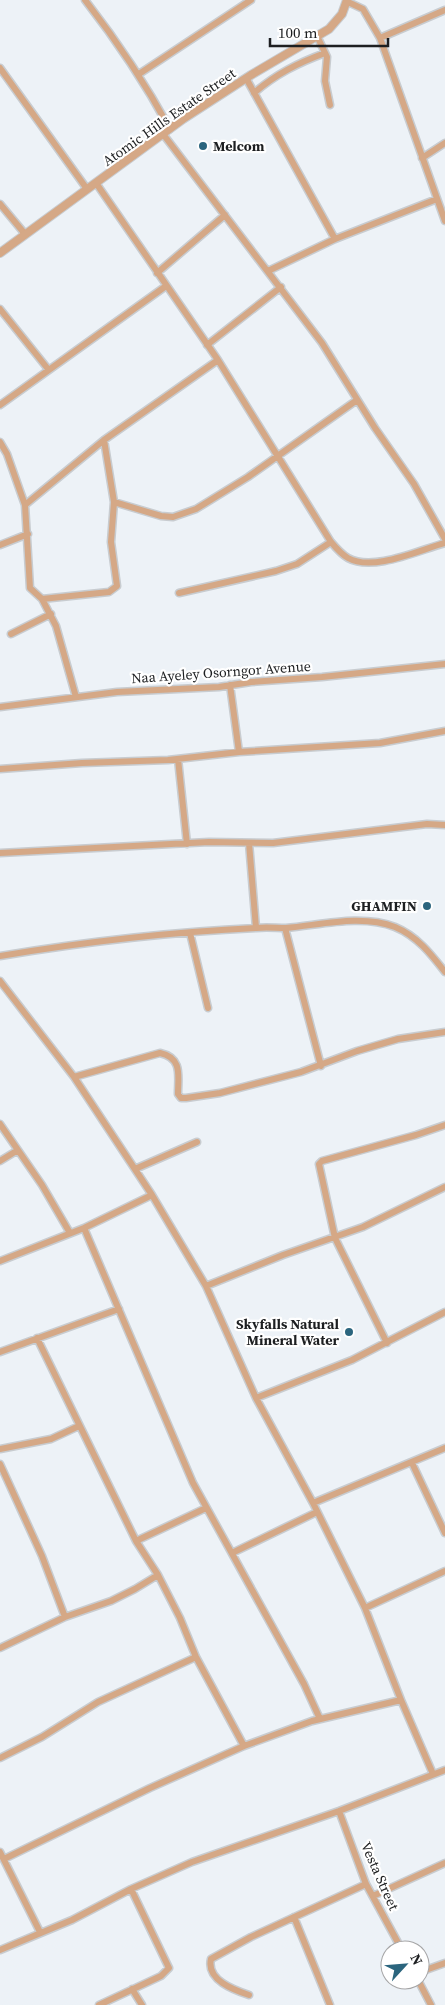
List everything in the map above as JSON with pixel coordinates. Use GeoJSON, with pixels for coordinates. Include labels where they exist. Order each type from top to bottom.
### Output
{"type":"FeatureCollection","features":[{"type":"Feature","properties":{"kind":"street"},"geometry":{"type":"LineString","coordinates":[[85,0],[114,36],[170,129]]}},
{"type":"Feature","properties":{"kind":"street"},"geometry":{"type":"LineString","coordinates":[[138,74],[251,0]]}},
{"type":"Feature","properties":{"kind":"street"},"geometry":{"type":"LineString","coordinates":[[347,1],[363,10],[380,38],[445,221]]}},
{"type":"Feature","properties":{"kind":"street","name":"Atomic Hills Estate Street"},"geometry":{"type":"LineString","coordinates":[[0,253],[170,129],[246,78],[336,23],[347,1]]}},
{"type":"Feature","properties":{"kind":"street"},"geometry":{"type":"LineString","coordinates":[[380,38],[445,10]]}},
{"type":"Feature","properties":{"kind":"street"},"geometry":{"type":"LineString","coordinates":[[317,36],[326,57],[326,81],[330,105]]}},
{"type":"Feature","properties":{"kind":"street"},"geometry":{"type":"LineString","coordinates":[[254,93],[286,69],[325,53]]}},
{"type":"Feature","properties":{"kind":"street"},"geometry":{"type":"LineString","coordinates":[[0,68],[87,190]]}},
{"type":"Feature","properties":{"kind":"street"},"geometry":{"type":"LineString","coordinates":[[246,78],[335,239]]}},
{"type":"Feature","properties":{"kind":"street"},"geometry":{"type":"LineString","coordinates":[[163,134],[322,343],[357,400],[414,484],[445,539]]}},
{"type":"Feature","properties":{"kind":"street"},"geometry":{"type":"LineString","coordinates":[[422,158],[445,143]]}},
{"type":"Feature","properties":{"kind":"street"},"geometry":{"type":"LineString","coordinates":[[96,183],[218,360],[331,542],[340,553],[349,559],[360,562],[396,559],[445,543]]}},
{"type":"Feature","properties":{"kind":"street"},"geometry":{"type":"LineString","coordinates":[[268,271],[335,239],[437,199]]}},
{"type":"Feature","properties":{"kind":"street"},"geometry":{"type":"LineString","coordinates":[[0,204],[24,234]]}},
{"type":"Feature","properties":{"kind":"street"},"geometry":{"type":"LineString","coordinates":[[157,274],[225,214]]}},
{"type":"Feature","properties":{"kind":"street"},"geometry":{"type":"LineString","coordinates":[[0,405],[166,286]]}},
{"type":"Feature","properties":{"kind":"street"},"geometry":{"type":"LineString","coordinates":[[207,344],[281,287]]}},
{"type":"Feature","properties":{"kind":"street"},"geometry":{"type":"LineString","coordinates":[[0,309],[48,370]]}},
{"type":"Feature","properties":{"kind":"street"},"geometry":{"type":"LineString","coordinates":[[25,505],[104,440],[218,360]]}},
{"type":"Feature","properties":{"kind":"street"},"geometry":{"type":"LineString","coordinates":[[114,502],[161,516],[173,517],[196,509],[248,477],[357,400]]}},
{"type":"Feature","properties":{"kind":"street"},"geometry":{"type":"LineString","coordinates":[[42,600],[109,592],[116,588],[117,580],[111,542],[114,502],[104,440]]}},
{"type":"Feature","properties":{"kind":"street"},"geometry":{"type":"LineString","coordinates":[[0,442],[8,454],[25,505],[28,534],[29,583],[33,592],[42,600],[51,614],[61,641],[76,697]]}},
{"type":"Feature","properties":{"kind":"street"},"geometry":{"type":"LineString","coordinates":[[0,545],[28,534]]}},
{"type":"Feature","properties":{"kind":"street"},"geometry":{"type":"LineString","coordinates":[[179,593],[290,566],[313,555],[331,542]]}},
{"type":"Feature","properties":{"kind":"street"},"geometry":{"type":"LineString","coordinates":[[12,634],[51,614]]}},
{"type":"Feature","properties":{"kind":"street","name":"Naa Ayeley Osorngor Avenue"},"geometry":{"type":"LineString","coordinates":[[0,707],[117,692],[172,690],[445,664]]}},
{"type":"Feature","properties":{"kind":"street"},"geometry":{"type":"LineString","coordinates":[[230,685],[239,752]]}},
{"type":"Feature","properties":{"kind":"street"},"geometry":{"type":"LineString","coordinates":[[0,769],[82,762],[178,759],[239,752],[380,743],[445,731]]}},
{"type":"Feature","properties":{"kind":"street"},"geometry":{"type":"LineString","coordinates":[[178,759],[186,844]]}},
{"type":"Feature","properties":{"kind":"street"},"geometry":{"type":"LineString","coordinates":[[0,853],[226,841],[273,843],[427,824],[445,825]]}},
{"type":"Feature","properties":{"kind":"street"},"geometry":{"type":"LineString","coordinates":[[249,843],[256,928]]}},
{"type":"Feature","properties":{"kind":"street"},"geometry":{"type":"LineString","coordinates":[[0,956],[63,946],[190,933],[361,922],[379,923],[396,928],[415,939],[430,953],[445,972]]}},
{"type":"Feature","properties":{"kind":"street"},"geometry":{"type":"LineString","coordinates":[[285,928],[321,1066]]}},
{"type":"Feature","properties":{"kind":"street"},"geometry":{"type":"LineString","coordinates":[[190,933],[208,1008]]}},
{"type":"Feature","properties":{"kind":"street"},"geometry":{"type":"LineString","coordinates":[[0,981],[74,1078],[152,1195],[206,1286],[256,1398],[313,1502],[365,1608],[401,1700],[434,1774]]}},
{"type":"Feature","properties":{"kind":"street"},"geometry":{"type":"LineString","coordinates":[[74,1078],[160,1054],[171,1057],[177,1064],[178,1094],[181,1098],[186,1098],[220,1092],[321,1066],[378,1044],[445,1032]]}},
{"type":"Feature","properties":{"kind":"street"},"geometry":{"type":"LineString","coordinates":[[0,1124],[42,1184],[70,1233]]}},
{"type":"Feature","properties":{"kind":"street"},"geometry":{"type":"LineString","coordinates":[[387,1343],[335,1238],[320,1174],[320,1162],[445,1125]]}},
{"type":"Feature","properties":{"kind":"street"},"geometry":{"type":"LineString","coordinates":[[135,1169],[196,1142]]}},
{"type":"Feature","properties":{"kind":"street"},"geometry":{"type":"LineString","coordinates":[[0,1161],[18,1150]]}},
{"type":"Feature","properties":{"kind":"street"},"geometry":{"type":"LineString","coordinates":[[206,1286],[284,1255],[335,1238],[445,1187]]}},
{"type":"Feature","properties":{"kind":"street"},"geometry":{"type":"LineString","coordinates":[[0,1261],[84,1228],[152,1195]]}},
{"type":"Feature","properties":{"kind":"street"},"geometry":{"type":"LineString","coordinates":[[84,1228],[174,1440],[206,1508],[304,1684],[320,1719]]}},
{"type":"Feature","properties":{"kind":"street"},"geometry":{"type":"LineString","coordinates":[[0,1352],[119,1309]]}},
{"type":"Feature","properties":{"kind":"street"},"geometry":{"type":"LineString","coordinates":[[256,1398],[320,1373],[387,1343],[445,1312]]}},
{"type":"Feature","properties":{"kind":"street"},"geometry":{"type":"LineString","coordinates":[[37,1338],[136,1541],[158,1574],[180,1618],[196,1657],[244,1746]]}},
{"type":"Feature","properties":{"kind":"street"},"geometry":{"type":"LineString","coordinates":[[0,1449],[51,1439],[79,1426]]}},
{"type":"Feature","properties":{"kind":"street"},"geometry":{"type":"LineString","coordinates":[[313,1502],[445,1448]]}},
{"type":"Feature","properties":{"kind":"street"},"geometry":{"type":"LineString","coordinates":[[412,1463],[445,1533]]}},
{"type":"Feature","properties":{"kind":"street"},"geometry":{"type":"LineString","coordinates":[[0,1464],[42,1556],[65,1617]]}},
{"type":"Feature","properties":{"kind":"street"},"geometry":{"type":"LineString","coordinates":[[136,1541],[206,1508]]}},
{"type":"Feature","properties":{"kind":"street"},"geometry":{"type":"LineString","coordinates":[[232,1553],[317,1512]]}},
{"type":"Feature","properties":{"kind":"street"},"geometry":{"type":"LineString","coordinates":[[365,1608],[445,1571]]}},
{"type":"Feature","properties":{"kind":"street"},"geometry":{"type":"LineString","coordinates":[[0,1648],[65,1617],[111,1601],[136,1589],[158,1574]]}},
{"type":"Feature","properties":{"kind":"street"},"geometry":{"type":"LineString","coordinates":[[0,1758],[42,1736],[98,1702],[196,1657]]}},
{"type":"Feature","properties":{"kind":"street"},"geometry":{"type":"LineString","coordinates":[[4,1859],[150,1788],[244,1746],[320,1719],[401,1700]]}},
{"type":"Feature","properties":{"kind":"street"},"geometry":{"type":"LineString","coordinates":[[0,1950],[72,1920],[131,1888],[192,1862],[339,1811],[445,1770]]}},
{"type":"Feature","properties":{"kind":"street","name":"Vesta Street"},"geometry":{"type":"LineString","coordinates":[[339,1811],[366,1884],[397,1940]]}},
{"type":"Feature","properties":{"kind":"street"},"geometry":{"type":"LineString","coordinates":[[0,1852],[40,1932]]}},
{"type":"Feature","properties":{"kind":"street"},"geometry":{"type":"LineString","coordinates":[[373,1896],[445,1863]]}},
{"type":"Feature","properties":{"kind":"street"},"geometry":{"type":"LineString","coordinates":[[249,1995],[222,1983],[211,1966],[211,1959],[294,1916],[366,1884]]}},
{"type":"Feature","properties":{"kind":"street"},"geometry":{"type":"LineString","coordinates":[[99,2005],[161,1976],[170,1968],[131,1888]]}},
{"type":"Feature","properties":{"kind":"street"},"geometry":{"type":"LineString","coordinates":[[294,1916],[327,2003]]}},
{"type":"Feature","properties":{"kind":"street"},"geometry":{"type":"LineString","coordinates":[[430,1968],[445,1963]]}},
{"type":"Feature","properties":{"kind":"street"},"geometry":{"type":"LineString","coordinates":[[132,1989],[142,2005]]}},
{"type":"Feature","properties":{"kind":"street"},"geometry":{"type":"LineString","coordinates":[[423,1990],[431,2005]]}},
{"type":"Feature","properties":{"kind":"place","name":"Melcom"},"geometry":{"type":"Point","coordinates":[203,146]}},
{"type":"Feature","properties":{"kind":"place","name":"GHAMFIN"},"geometry":{"type":"Point","coordinates":[427,906]}},
{"type":"Feature","properties":{"kind":"place","name":"Skyfalls Natural Mineral Water"},"geometry":{"type":"Point","coordinates":[349,1332]}}]}
